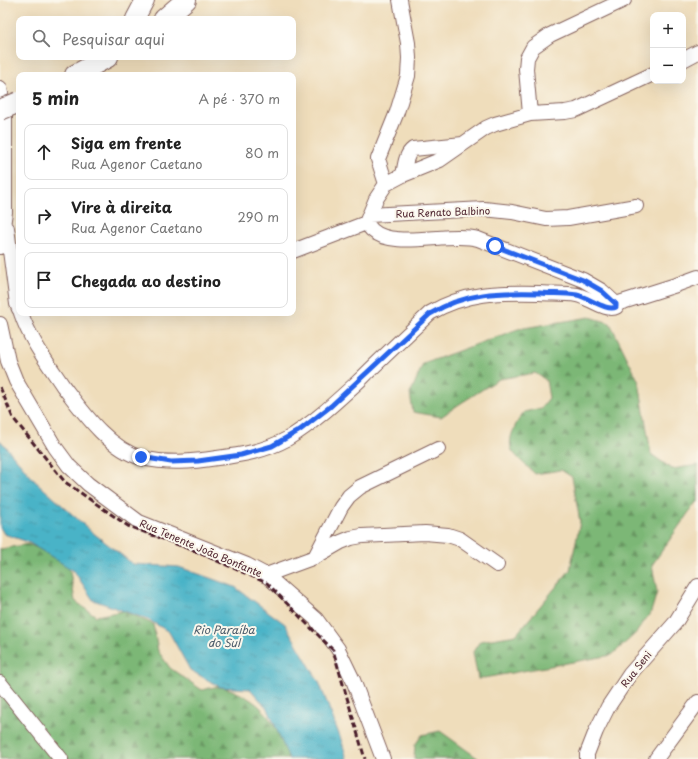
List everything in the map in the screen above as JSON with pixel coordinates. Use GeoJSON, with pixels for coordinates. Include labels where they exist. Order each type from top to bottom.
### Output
{"type":"FeatureCollection","features":[{"type":"Feature","properties":{"kind":"highway"},"geometry":{"type":"LineString","coordinates":[[167,16],[186,0]]}},
{"type":"Feature","properties":{"kind":"highway"},"geometry":{"type":"LineString","coordinates":[[80,72],[102,60]]}},
{"type":"Feature","properties":{"kind":"highway"},"geometry":{"type":"LineString","coordinates":[[2,113],[16,104]]}},
{"type":"Feature","properties":{"kind":"main road"},"geometry":{"type":"LineString","coordinates":[[137,16],[145,0]]}},
{"type":"Feature","properties":{"kind":"street"},"geometry":{"type":"LineString","coordinates":[[386,184],[378,159],[397,112],[408,76],[410,58],[400,0]]}},
{"type":"Feature","properties":{"kind":"street"},"geometry":{"type":"LineString","coordinates":[[530,114],[526,69],[527,58],[533,47],[550,35],[624,0]]}},
{"type":"Feature","properties":{"kind":"street"},"geometry":{"type":"LineString","coordinates":[[686,58],[698,52]]}},
{"type":"Feature","properties":{"kind":"street"},"geometry":{"type":"LineString","coordinates":[[616,304],[602,291],[583,280],[478,239],[469,236],[458,236],[400,240],[381,236],[372,231],[367,219],[376,199],[386,184],[430,164],[495,124],[530,114],[576,110],[650,75]]}},
{"type":"Feature","properties":{"kind":"street"},"geometry":{"type":"LineString","coordinates":[[0,88],[5,212],[16,296]]}},
{"type":"Feature","properties":{"kind":"street"},"geometry":{"type":"LineString","coordinates":[[403,175],[406,160],[410,151],[413,149],[464,144]]}},
{"type":"Feature","properties":{"kind":"street","name":"Rua Renato Balbino"},"geometry":{"type":"LineString","coordinates":[[296,249],[367,219],[484,209],[512,212],[546,219],[568,218],[636,206]]}},
{"type":"Feature","properties":{"kind":"street"},"geometry":{"type":"LineString","coordinates":[[0,247],[5,212]]}},
{"type":"Feature","properties":{"kind":"street"},"geometry":{"type":"LineString","coordinates":[[22,316],[25,326],[40,353],[80,408],[97,428],[119,447],[141,457],[171,462],[198,461],[241,455],[272,446],[286,439],[331,406],[430,314],[444,305],[491,293],[510,292],[575,295],[586,297],[609,308],[616,308],[616,304],[698,277]]}},
{"type":"Feature","properties":{"kind":"street","name":"Rua Tenente João Bonfante"},"geometry":{"type":"LineString","coordinates":[[0,324],[8,361],[16,381],[54,447],[69,466],[88,484],[139,522],[247,565],[266,575],[316,619],[338,649],[353,680],[382,759]]}},
{"type":"Feature","properties":{"kind":"street"},"geometry":{"type":"LineString","coordinates":[[315,557],[348,496],[360,487],[438,449]]}},
{"type":"Feature","properties":{"kind":"street"},"geometry":{"type":"LineString","coordinates":[[266,575],[315,557],[341,542],[362,536],[437,533],[448,535],[460,539],[497,565]]}},
{"type":"Feature","properties":{"kind":"street","name":"Rua Seni"},"geometry":{"type":"LineString","coordinates":[[587,759],[587,754],[596,731],[608,708],[630,674],[675,623],[698,586]]}},
{"type":"Feature","properties":{"kind":"street"},"geometry":{"type":"LineString","coordinates":[[0,683],[61,759]]}},
{"type":"Feature","properties":{"kind":"street"},"geometry":{"type":"LineString","coordinates":[[656,759],[698,702]]}},
{"type":"Feature","properties":{"kind":"green space"},"geometry":{"type":"Polygon","coordinates":[[[590,317],[610,323],[639,382],[651,454],[672,469],[698,465],[698,502],[696,502],[652,565],[657,592],[651,612],[636,633],[612,655],[478,679],[473,652],[480,641],[516,635],[570,570],[580,522],[572,477],[561,470],[535,474],[518,458],[511,447],[510,442],[513,431],[524,412],[541,408],[549,398],[546,380],[535,373],[499,379],[441,417],[413,412],[410,394],[423,364],[518,329],[590,317]]]}},
{"type":"Feature","properties":{"kind":"green space"},"geometry":{"type":"Polygon","coordinates":[[[28,544],[58,557],[69,565],[75,601],[96,616],[123,611],[153,624],[158,651],[170,668],[202,690],[215,687],[230,689],[242,694],[261,708],[278,732],[288,759],[0,759],[0,548],[28,544]]]}},
{"type":"Feature","properties":{"kind":"green space"},"geometry":{"type":"Polygon","coordinates":[[[440,731],[479,759],[414,759],[415,745],[422,735],[440,731]]]}},
{"type":"Feature","properties":{"kind":"water","name":"Rio Paraíba do Sul"},"geometry":{"type":"Polygon","coordinates":[[[0,440],[35,481],[92,532],[133,564],[179,567],[235,587],[285,624],[319,682],[347,759],[289,759],[268,709],[250,689],[220,687],[190,670],[169,632],[149,620],[93,600],[74,571],[28,542],[4,534],[0,527],[0,440]]]}},
{"type":"Feature","properties":{"kind":"railway"},"geometry":{"type":"LineString","coordinates":[[0,387],[13,418],[65,482],[128,526],[195,551],[267,583],[333,650],[365,759]]}},
{"type":"Feature","properties":{"kind":"route"},"geometry":{"type":"LineString","coordinates":[[141,457],[171,462],[198,461],[241,455],[272,446],[300,430],[331,406],[430,314],[444,305],[461,299],[491,293],[510,292],[575,295],[586,297],[612,309],[616,308],[616,304],[593,285],[495,246]]}}]}
